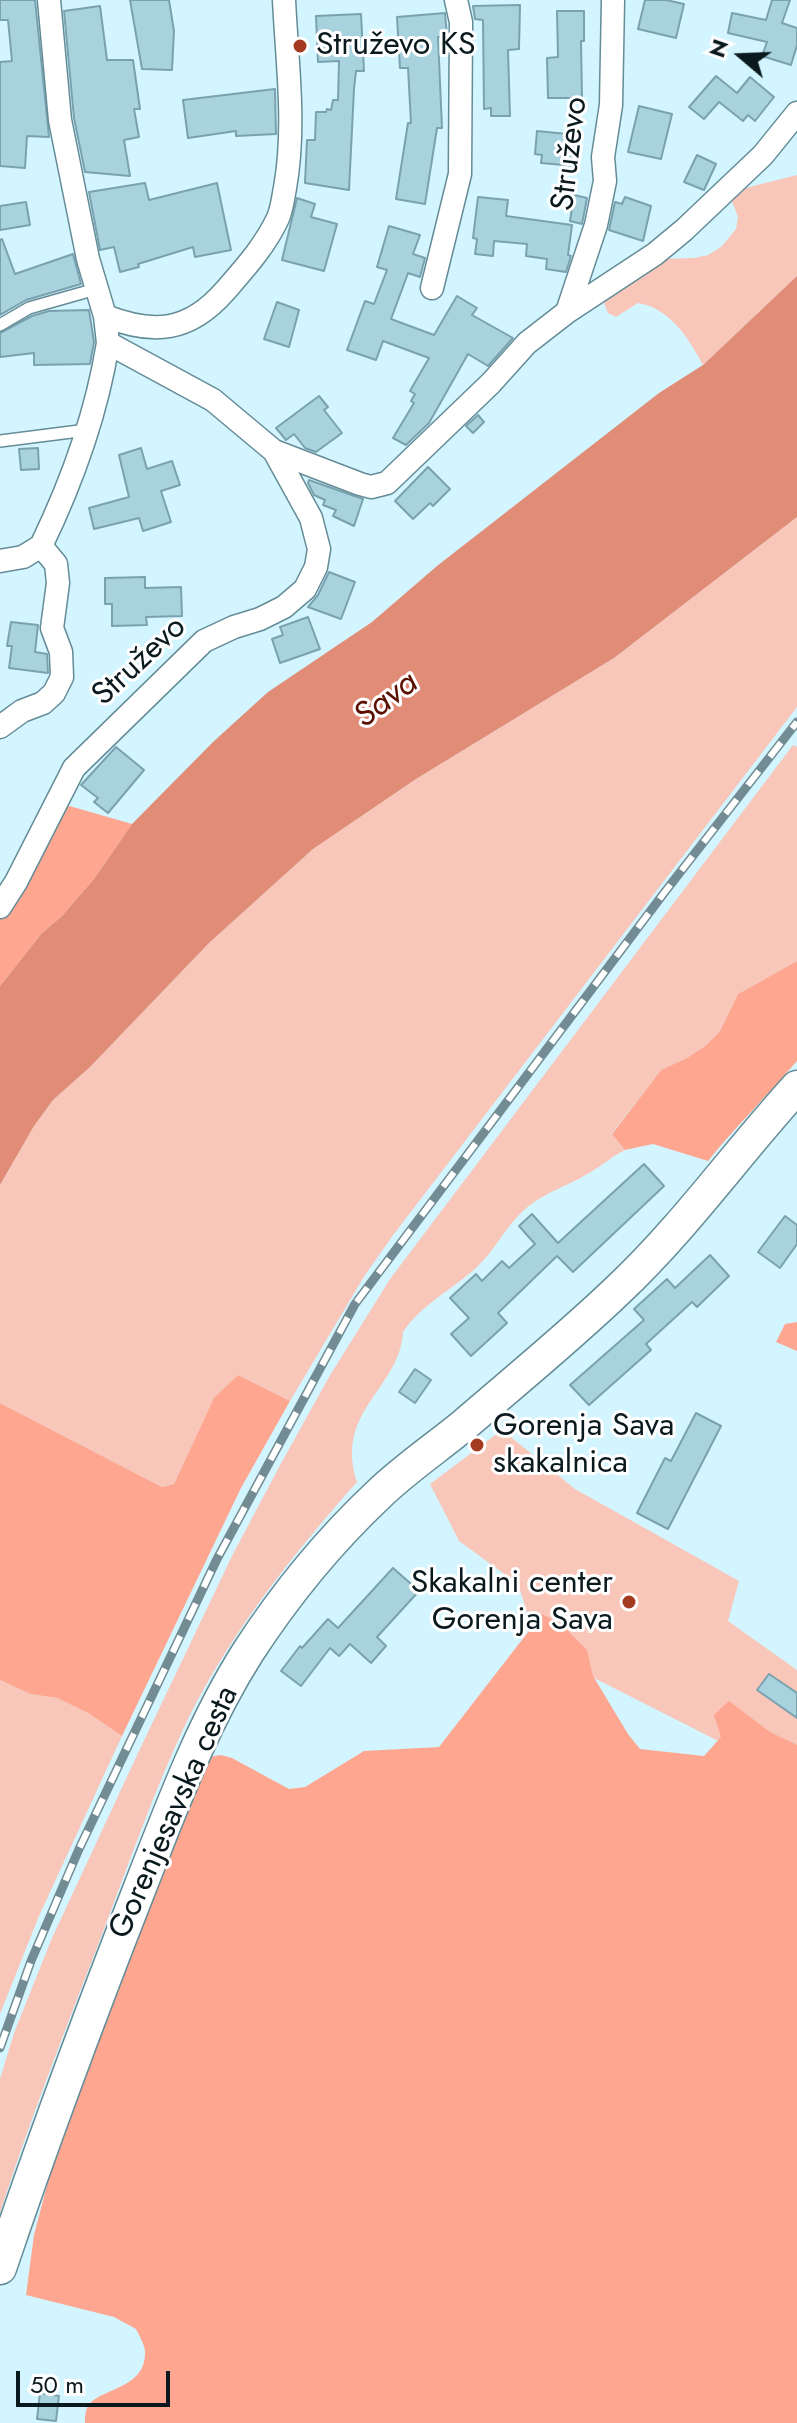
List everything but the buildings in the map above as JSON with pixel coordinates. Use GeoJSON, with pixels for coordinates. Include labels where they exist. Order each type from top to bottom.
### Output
{"type":"FeatureCollection","features":[{"type":"Feature","properties":{"kind":"street"},"geometry":{"type":"LineString","coordinates":[[0,561],[23,557],[41,546],[54,520],[87,430],[108,343],[105,316],[96,289],[60,120],[49,0]]}},
{"type":"Feature","properties":{"kind":"street"},"geometry":{"type":"LineString","coordinates":[[105,316],[140,327],[184,324],[210,308],[260,250],[280,215],[288,169],[291,115],[284,0]]}},
{"type":"Feature","properties":{"kind":"street"},"geometry":{"type":"LineString","coordinates":[[432,288],[460,174],[461,22],[456,0]]}},
{"type":"Feature","properties":{"kind":"street","name":"Struževo"},"geometry":{"type":"LineString","coordinates":[[567,312],[596,225],[605,181],[603,157],[611,105],[613,0]]}},
{"type":"Feature","properties":{"kind":"street","name":"Struževo"},"geometry":{"type":"LineString","coordinates":[[108,343],[213,400],[274,451],[360,484],[371,487],[387,483],[491,383],[527,343],[567,312],[655,254],[684,230],[763,155],[797,113]]}},
{"type":"Feature","properties":{"kind":"street","name":"Struževo"},"geometry":{"type":"LineString","coordinates":[[0,907],[74,768],[204,641],[284,607],[305,589],[316,567],[319,549],[311,518],[274,451]]}},
{"type":"Feature","properties":{"kind":"street","name":"Struževo"},"geometry":{"type":"LineString","coordinates":[[0,727],[22,711],[43,703],[54,693],[62,677],[61,652],[52,628],[58,583],[56,564],[41,546]]}},
{"type":"Feature","properties":{"kind":"street","name":"Gorenjesavska cesta"},"geometry":{"type":"LineString","coordinates":[[0,2268],[92,2009],[185,1773],[216,1708],[249,1650],[320,1557],[355,1517],[618,1291],[685,1222],[797,1087]]}},
{"type":"Feature","properties":{"kind":"lane"},"geometry":{"type":"LineString","coordinates":[[0,325],[29,308],[96,289]]}},
{"type":"Feature","properties":{"kind":"lane"},"geometry":{"type":"LineString","coordinates":[[0,441],[87,430]]}},
{"type":"Feature","properties":{"kind":"shaded area"},"geometry":{"type":"Polygon","coordinates":[[[797,175],[797,276],[703,365],[685,335],[660,311],[638,303],[616,317],[608,313],[604,303],[607,294],[659,259],[694,258],[708,255],[721,247],[736,229],[738,217],[731,199],[742,189],[797,175]]]}},
{"type":"Feature","properties":{"kind":"shaded area"},"geometry":{"type":"Polygon","coordinates":[[[797,517],[797,707],[394,1234],[365,1275],[290,1401],[238,1375],[214,1399],[174,1484],[162,1487],[0,1403],[0,1185],[53,1100],[90,1067],[209,943],[313,849],[416,779],[614,658],[797,517]]]}},
{"type":"Feature","properties":{"kind":"shaded area"},"geometry":{"type":"Polygon","coordinates":[[[793,745],[797,747],[797,961],[738,994],[720,1031],[705,1046],[661,1070],[612,1133],[625,1150],[528,1207],[477,1267],[429,1305],[403,1332],[391,1369],[370,1401],[354,1436],[352,1457],[357,1482],[310,1537],[243,1625],[205,1687],[175,1747],[47,2078],[0,2213],[0,2079],[14,2033],[52,1938],[138,1753],[232,1556],[279,1467],[329,1377],[390,1279],[793,745]]]}},
{"type":"Feature","properties":{"kind":"shaded area"},"geometry":{"type":"Polygon","coordinates":[[[66,805],[132,824],[94,879],[62,916],[42,933],[0,986],[0,919],[22,888],[66,805]]]}},
{"type":"Feature","properties":{"kind":"shaded area"},"geometry":{"type":"Polygon","coordinates":[[[797,961],[797,1061],[708,1161],[653,1144],[625,1150],[612,1134],[661,1070],[705,1046],[720,1031],[738,994],[797,961]]]}},
{"type":"Feature","properties":{"kind":"shaded area"},"geometry":{"type":"Polygon","coordinates":[[[797,1322],[797,1351],[776,1342],[785,1324],[797,1322]]]}},
{"type":"Feature","properties":{"kind":"shaded area"},"geometry":{"type":"Polygon","coordinates":[[[238,1375],[290,1401],[241,1488],[122,1736],[88,1713],[57,1698],[30,1694],[0,1680],[0,1403],[162,1487],[174,1484],[214,1398],[238,1375]]]}},
{"type":"Feature","properties":{"kind":"shaded area","name":"Skakalni center Gorenja Sava"},"geometry":{"type":"Polygon","coordinates":[[[502,1430],[575,1489],[739,1581],[728,1621],[797,1670],[797,1781],[539,1650],[518,1584],[459,1541],[430,1484],[502,1430]]]}},
{"type":"Feature","properties":{"kind":"shaded area"},"geometry":{"type":"Polygon","coordinates":[[[542,1614],[562,1625],[587,1650],[593,1676],[640,1749],[704,1756],[721,1737],[714,1715],[729,1701],[770,1732],[797,1745],[797,2423],[85,2423],[87,2409],[95,2399],[131,2381],[138,2374],[143,2364],[144,2346],[136,2329],[114,2317],[26,2295],[34,2235],[64,2120],[209,1757],[221,1755],[232,1758],[289,1789],[305,1787],[364,1751],[439,1747],[542,1614]]]}},
{"type":"Feature","properties":{"kind":"shaded area"},"geometry":{"type":"Polygon","coordinates":[[[0,1680],[30,1694],[57,1698],[88,1713],[122,1736],[39,1916],[0,2014],[0,1680]]]}},
{"type":"Feature","properties":{"kind":"water","name":"Sava"},"geometry":{"type":"Polygon","coordinates":[[[797,276],[797,517],[614,658],[416,779],[313,849],[209,943],[90,1067],[53,1100],[0,1185],[0,986],[42,933],[62,916],[94,879],[132,824],[213,742],[268,692],[372,622],[437,566],[659,393],[703,365],[797,276]]]}},
{"type":"Feature","properties":{"kind":"railway"},"geometry":{"type":"LineString","coordinates":[[0,2048],[31,1961],[79,1849],[217,1559],[355,1304],[664,893],[797,722]]}},
{"type":"Feature","properties":{"kind":"place","name":"Struževo KS"},"geometry":{"type":"Point","coordinates":[300,46]}},
{"type":"Feature","properties":{"kind":"place","name":"Gorenja Sava skakalnica"},"geometry":{"type":"Point","coordinates":[477,1445]}},
{"type":"Feature","properties":{"kind":"place","name":"Skakalni center Gorenja Sava"},"geometry":{"type":"Point","coordinates":[629,1602]}}]}
